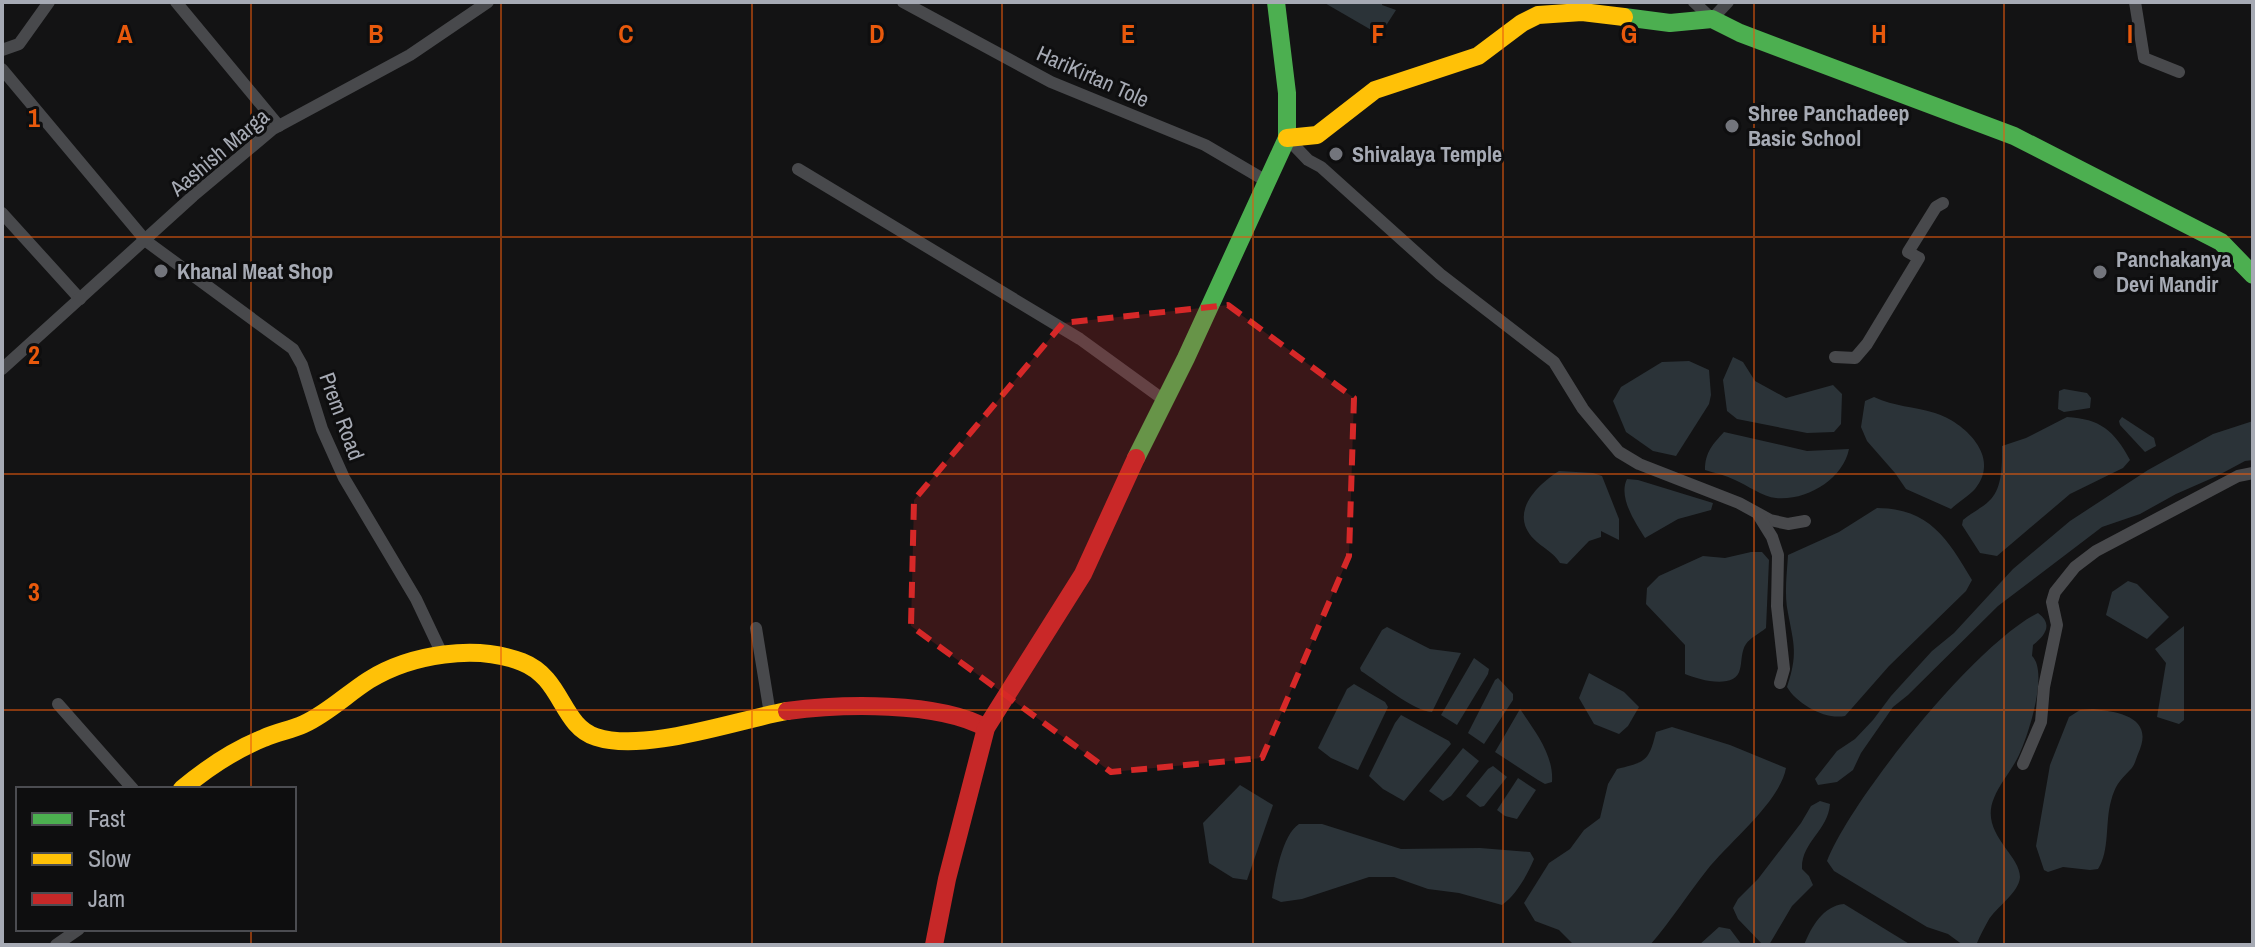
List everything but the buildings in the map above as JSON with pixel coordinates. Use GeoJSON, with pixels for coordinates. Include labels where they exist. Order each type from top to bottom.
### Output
{"type":"FeatureCollection","features":[{"type":"Feature","properties":{"kind":"street"},"geometry":{"type":"LineString","coordinates":[[2,50],[19,44],[49,2]]}},
{"type":"Feature","properties":{"kind":"street"},"geometry":{"type":"LineString","coordinates":[[176,2],[279,126]]}},
{"type":"Feature","properties":{"kind":"street","name":"Aashish Marga"},"geometry":{"type":"LineString","coordinates":[[2,369],[193,196],[279,126],[410,55],[488,2]]}},
{"type":"Feature","properties":{"kind":"street","name":"HariKirtan Tole"},"geometry":{"type":"LineString","coordinates":[[903,2],[1051,82],[1205,145],[1268,182]]}},
{"type":"Feature","properties":{"kind":"street"},"geometry":{"type":"LineString","coordinates":[[934,945],[947,879],[986,728],[1083,574],[1287,138],[1287,93],[1276,2]]}},
{"type":"Feature","properties":{"kind":"street"},"geometry":{"type":"LineString","coordinates":[[1694,2],[1712,19],[1765,43],[2014,136],[2221,242],[2250,269]]}},
{"type":"Feature","properties":{"kind":"street"},"geometry":{"type":"LineString","coordinates":[[1287,138],[1316,137],[1372,92],[1409,75],[1479,56],[1534,16],[1558,10],[1597,10],[1698,24],[1712,19],[1728,2]]}},
{"type":"Feature","properties":{"kind":"street"},"geometry":{"type":"LineString","coordinates":[[2135,2],[2144,58],[2179,72]]}},
{"type":"Feature","properties":{"kind":"street","name":"Prem Road"},"geometry":{"type":"LineString","coordinates":[[2,69],[146,241],[293,349],[302,365],[322,429],[344,478],[416,599],[443,656]]}},
{"type":"Feature","properties":{"kind":"street"},"geometry":{"type":"LineString","coordinates":[[1287,138],[1308,160],[1321,167],[1440,274],[1554,362],[1583,409],[1619,452],[1639,464],[1739,503],[1770,520],[1788,524],[1805,521]]}},
{"type":"Feature","properties":{"kind":"street"},"geometry":{"type":"LineString","coordinates":[[798,169],[1080,339],[1164,400]]}},
{"type":"Feature","properties":{"kind":"street"},"geometry":{"type":"LineString","coordinates":[[1835,357],[1855,358],[1867,344],[1919,258],[1908,252],[1936,207],[1943,203]]}},
{"type":"Feature","properties":{"kind":"street"},"geometry":{"type":"LineString","coordinates":[[2,213],[80,299]]}},
{"type":"Feature","properties":{"kind":"street"},"geometry":{"type":"LineString","coordinates":[[2023,764],[2041,722],[2044,687],[2057,625],[2052,602],[2055,592],[2075,567],[2096,551],[2238,476],[2253,473]]}},
{"type":"Feature","properties":{"kind":"street"},"geometry":{"type":"LineString","coordinates":[[1757,513],[1772,537],[1778,555],[1777,606],[1784,669],[1780,683]]}},
{"type":"Feature","properties":{"kind":"street"},"geometry":{"type":"LineString","coordinates":[[756,628],[770,714]]}},
{"type":"Feature","properties":{"kind":"street"},"geometry":{"type":"LineString","coordinates":[[184,787],[206,768],[263,738],[308,723],[375,676],[443,656],[470,654],[511,658],[542,673],[580,731],[609,740],[647,740],[770,714],[825,706],[911,708],[974,720],[986,728]]}},
{"type":"Feature","properties":{"kind":"street"},"geometry":{"type":"LineString","coordinates":[[58,704],[131,787]]}},
{"type":"Feature","properties":{"kind":"street"},"geometry":{"type":"LineString","coordinates":[[56,945],[76,931]]}},
{"type":"Feature","properties":{"kind":"highlighted area"},"geometry":{"type":"Polygon","coordinates":[[[1228,305],[1354,398],[1349,556],[1262,758],[1111,772],[911,626],[914,500],[1063,323],[1228,305]]]}},
{"type":"Feature","properties":{"kind":"shaded area"},"geometry":{"type":"Polygon","coordinates":[[[1323,2],[1382,2],[1382,5],[1396,10],[1380,35],[1323,2]]]}},
{"type":"Feature","properties":{"kind":"shaded area"},"geometry":{"type":"Polygon","coordinates":[[[1733,357],[1743,362],[1755,381],[1786,398],[1833,385],[1842,394],[1841,424],[1834,432],[1807,433],[1737,419],[1727,411],[1723,380],[1733,357]]]}},
{"type":"Feature","properties":{"kind":"shaded area"},"geometry":{"type":"Polygon","coordinates":[[[1689,361],[1709,370],[1709,404],[1676,456],[1653,451],[1626,432],[1613,401],[1621,387],[1662,362],[1689,361]]]}},
{"type":"Feature","properties":{"kind":"shaded area"},"geometry":{"type":"Polygon","coordinates":[[[2059,391],[2087,393],[2091,398],[2090,408],[2064,412],[2058,409],[2059,391]]]}},
{"type":"Feature","properties":{"kind":"shaded area"},"geometry":{"type":"Polygon","coordinates":[[[1874,397],[1935,413],[1968,433],[1982,453],[1984,465],[1975,489],[1951,509],[1906,489],[1867,441],[1861,427],[1865,401],[1874,397]]]}},
{"type":"Feature","properties":{"kind":"shaded area"},"geometry":{"type":"Polygon","coordinates":[[[2067,417],[2089,420],[2105,428],[2130,460],[2123,468],[2070,494],[1997,556],[1980,553],[1962,525],[1963,520],[1994,496],[2001,475],[2002,446],[2026,438],[2067,417]]]}},
{"type":"Feature","properties":{"kind":"shaded area"},"geometry":{"type":"Polygon","coordinates":[[[2122,417],[2154,438],[2156,446],[2145,452],[2120,425],[2122,417]]]}},
{"type":"Feature","properties":{"kind":"shaded area"},"geometry":{"type":"Polygon","coordinates":[[[2253,421],[2253,460],[2245,461],[2140,514],[2102,527],[1998,606],[1893,707],[1853,770],[1837,782],[1818,785],[1815,779],[1837,751],[1855,739],[1932,651],[1954,633],[2013,569],[2070,521],[2148,470],[2213,434],[2253,421]]]}},
{"type":"Feature","properties":{"kind":"shaded area"},"geometry":{"type":"Polygon","coordinates":[[[1724,432],[1807,451],[1849,449],[1839,470],[1822,486],[1800,496],[1776,498],[1705,470],[1708,453],[1724,432]]]}},
{"type":"Feature","properties":{"kind":"shaded area"},"geometry":{"type":"Polygon","coordinates":[[[1559,471],[1602,476],[1619,519],[1619,540],[1601,531],[1601,537],[1589,541],[1567,564],[1560,563],[1537,542],[1524,522],[1524,512],[1533,494],[1559,471]]]}},
{"type":"Feature","properties":{"kind":"shaded area"},"geometry":{"type":"Polygon","coordinates":[[[1627,479],[1713,503],[1711,510],[1678,519],[1645,538],[1626,501],[1627,479]]]}},
{"type":"Feature","properties":{"kind":"shaded area"},"geometry":{"type":"Polygon","coordinates":[[[1877,508],[1895,509],[1924,520],[1945,539],[1972,580],[1966,591],[1889,666],[1845,716],[1829,716],[1804,705],[1787,687],[1794,650],[1786,598],[1788,555],[1839,532],[1877,508]]]}},
{"type":"Feature","properties":{"kind":"shaded area"},"geometry":{"type":"Polygon","coordinates":[[[1762,552],[1769,560],[1766,628],[1746,644],[1740,669],[1732,679],[1716,682],[1685,674],[1685,645],[1646,604],[1647,588],[1659,576],[1703,556],[1725,558],[1762,552]]]}},
{"type":"Feature","properties":{"kind":"shaded area"},"geometry":{"type":"Polygon","coordinates":[[[2128,581],[2137,584],[2169,617],[2147,639],[2106,615],[2112,592],[2128,581]]]}},
{"type":"Feature","properties":{"kind":"shaded area"},"geometry":{"type":"Polygon","coordinates":[[[2038,613],[2045,621],[2046,629],[2033,645],[2038,689],[2032,720],[2023,746],[1994,798],[1991,810],[1996,832],[2018,868],[2019,883],[1985,926],[1977,943],[1963,945],[1834,871],[1827,861],[1862,799],[1919,724],[1983,656],[2012,630],[2038,613]]]}},
{"type":"Feature","properties":{"kind":"shaded area"},"geometry":{"type":"Polygon","coordinates":[[[2184,626],[2184,720],[2179,724],[2157,717],[2166,663],[2155,649],[2184,626]]]}},
{"type":"Feature","properties":{"kind":"shaded area"},"geometry":{"type":"Polygon","coordinates":[[[1387,627],[1430,649],[1461,653],[1432,712],[1406,701],[1361,671],[1382,630],[1387,627]]]}},
{"type":"Feature","properties":{"kind":"shaded area"},"geometry":{"type":"Polygon","coordinates":[[[1474,658],[1489,669],[1488,674],[1457,725],[1441,715],[1474,658]]]}},
{"type":"Feature","properties":{"kind":"shaded area"},"geometry":{"type":"Polygon","coordinates":[[[1589,673],[1624,692],[1639,707],[1628,726],[1619,734],[1594,724],[1579,698],[1589,673]]]}},
{"type":"Feature","properties":{"kind":"shaded area"},"geometry":{"type":"Polygon","coordinates":[[[1498,678],[1513,694],[1513,700],[1484,744],[1468,733],[1498,678]]]}},
{"type":"Feature","properties":{"kind":"shaded area"},"geometry":{"type":"Polygon","coordinates":[[[1354,684],[1385,702],[1388,707],[1358,770],[1331,758],[1318,748],[1347,689],[1354,684]]]}},
{"type":"Feature","properties":{"kind":"shaded area"},"geometry":{"type":"Polygon","coordinates":[[[1520,709],[1546,752],[1552,782],[1545,784],[1495,752],[1520,709]]]}},
{"type":"Feature","properties":{"kind":"shaded area"},"geometry":{"type":"Polygon","coordinates":[[[2093,709],[2132,719],[2139,725],[2142,742],[2134,765],[2118,784],[2113,796],[2104,854],[2098,869],[2063,867],[2048,872],[2044,870],[2036,846],[2050,765],[2069,717],[2080,710],[2093,709]]]}},
{"type":"Feature","properties":{"kind":"shaded area"},"geometry":{"type":"Polygon","coordinates":[[[1401,715],[1451,744],[1404,801],[1383,789],[1369,776],[1401,715]]]}},
{"type":"Feature","properties":{"kind":"shaded area"},"geometry":{"type":"Polygon","coordinates":[[[1672,727],[1730,745],[1786,768],[1782,781],[1764,808],[1707,870],[1650,945],[1574,945],[1559,930],[1535,921],[1524,903],[1549,863],[1570,849],[1584,830],[1600,818],[1608,784],[1617,769],[1645,759],[1656,732],[1672,727]]]}},
{"type":"Feature","properties":{"kind":"shaded area"},"geometry":{"type":"Polygon","coordinates":[[[1463,748],[1479,761],[1451,796],[1443,801],[1429,791],[1463,748]]]}},
{"type":"Feature","properties":{"kind":"shaded area"},"geometry":{"type":"Polygon","coordinates":[[[1493,766],[1507,777],[1480,807],[1466,796],[1493,766]]]}},
{"type":"Feature","properties":{"kind":"shaded area"},"geometry":{"type":"Polygon","coordinates":[[[1518,778],[1536,790],[1517,819],[1497,810],[1518,778]]]}},
{"type":"Feature","properties":{"kind":"shaded area"},"geometry":{"type":"Polygon","coordinates":[[[1240,785],[1273,805],[1247,880],[1233,878],[1209,863],[1203,823],[1240,785]]]}},
{"type":"Feature","properties":{"kind":"shaded area"},"geometry":{"type":"Polygon","coordinates":[[[1820,801],[1830,804],[1828,813],[1806,851],[1802,869],[1813,885],[1792,906],[1769,945],[1763,945],[1738,919],[1733,908],[1811,806],[1820,801]]]}},
{"type":"Feature","properties":{"kind":"shaded area"},"geometry":{"type":"Polygon","coordinates":[[[1299,824],[1322,824],[1401,849],[1480,848],[1530,852],[1534,859],[1517,890],[1502,905],[1459,893],[1428,889],[1394,877],[1369,877],[1302,899],[1281,902],[1272,898],[1277,868],[1288,837],[1299,824]]]}},
{"type":"Feature","properties":{"kind":"shaded area"},"geometry":{"type":"Polygon","coordinates":[[[1844,904],[1911,945],[1804,945],[1824,913],[1844,904]]]}},
{"type":"Feature","properties":{"kind":"shaded area"},"geometry":{"type":"Polygon","coordinates":[[[1719,927],[1730,929],[1742,945],[1699,945],[1719,927]]]}},
{"type":"Feature","properties":{"kind":"traffic: fast"},"geometry":{"type":"LineString","coordinates":[[1136,458],[1186,358],[1287,138],[1287,93],[1276,2]]}},
{"type":"Feature","properties":{"kind":"traffic: fast"},"geometry":{"type":"LineString","coordinates":[[1624,17],[1670,23],[1712,19],[1740,33],[2014,136],[2221,242],[2253,275]]}},
{"type":"Feature","properties":{"kind":"traffic: slow"},"geometry":{"type":"LineString","coordinates":[[1287,138],[1317,135],[1375,90],[1478,56],[1522,23],[1538,15],[1582,12],[1624,17]]}},
{"type":"Feature","properties":{"kind":"traffic: slow"},"geometry":{"type":"LineString","coordinates":[[185,787],[231,754],[313,720],[386,671],[444,654],[504,657],[536,669],[575,723],[596,737],[616,741],[665,738],[787,711]]}},
{"type":"Feature","properties":{"kind":"traffic: jam"},"geometry":{"type":"LineString","coordinates":[[934,945],[947,879],[986,728],[1083,574],[1136,458]]}},
{"type":"Feature","properties":{"kind":"traffic: jam"},"geometry":{"type":"LineString","coordinates":[[787,711],[861,706],[916,709],[966,719],[986,728]]}},
{"type":"Feature","properties":{"kind":"place","name":"Shree Panchadeep Basic School"},"geometry":{"type":"Point","coordinates":[1732,126]}},
{"type":"Feature","properties":{"kind":"place","name":"Shivalaya Temple"},"geometry":{"type":"Point","coordinates":[1336,154]}},
{"type":"Feature","properties":{"kind":"place","name":"Khanal Meat Shop"},"geometry":{"type":"Point","coordinates":[161,271]}},
{"type":"Feature","properties":{"kind":"place","name":"Panchakanya Devi Mandir"},"geometry":{"type":"Point","coordinates":[2100,272]}}]}
